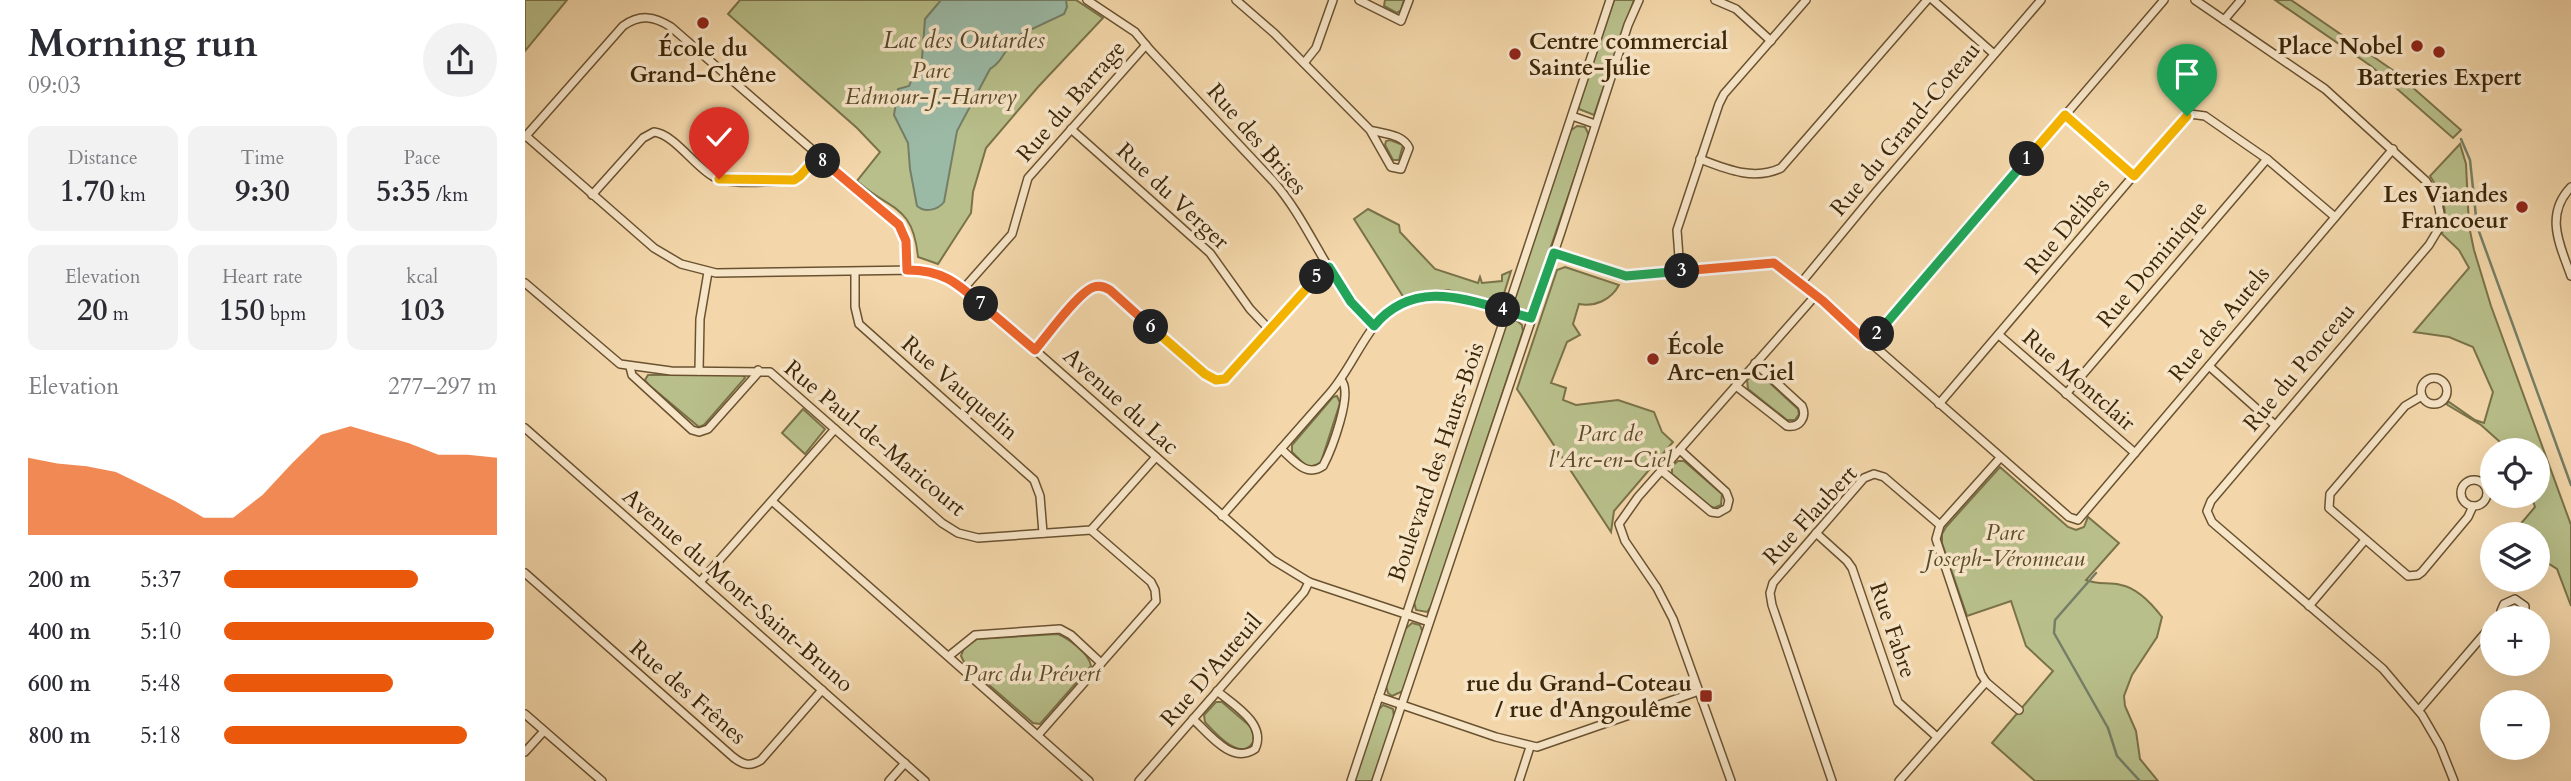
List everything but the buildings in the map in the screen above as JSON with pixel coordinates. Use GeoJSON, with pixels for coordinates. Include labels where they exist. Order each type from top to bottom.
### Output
{"type":"FeatureCollection","features":[{"type":"Feature","properties":{"kind":"street","name":"Rue des Brises"},"geometry":{"type":"LineString","coordinates":[[1087,0],[1135,32],[1286,196],[1351,302],[1374,326]]}},
{"type":"Feature","properties":{"kind":"street"},"geometry":{"type":"LineString","coordinates":[[1236,0],[1304,63],[1370,131],[1389,165],[1401,169],[1409,148],[1407,143],[1400,138],[1370,131]]}},
{"type":"Feature","properties":{"kind":"street"},"geometry":{"type":"LineString","coordinates":[[1304,63],[1316,48],[1333,0]]}},
{"type":"Feature","properties":{"kind":"street"},"geometry":{"type":"LineString","coordinates":[[1359,0],[1373,3],[1401,21],[1409,0]]}},
{"type":"Feature","properties":{"kind":"street","name":"Boulevard des Hauts-Bois"},"geometry":{"type":"LineString","coordinates":[[1351,781],[1610,0]]}},
{"type":"Feature","properties":{"kind":"street","name":"Boulevard des Hauts-Bois"},"geometry":{"type":"LineString","coordinates":[[1376,781],[1595,124],[1639,0]]}},
{"type":"Feature","properties":{"kind":"street"},"geometry":{"type":"LineString","coordinates":[[1715,0],[1736,9],[1771,41]]}},
{"type":"Feature","properties":{"kind":"street"},"geometry":{"type":"LineString","coordinates":[[1680,271],[1677,230],[1721,98],[1806,0]]}},
{"type":"Feature","properties":{"kind":"street"},"geometry":{"type":"LineString","coordinates":[[1700,159],[1745,174],[1780,168],[1927,0]]}},
{"type":"Feature","properties":{"kind":"street"},"geometry":{"type":"LineString","coordinates":[[1933,0],[1994,54]]}},
{"type":"Feature","properties":{"kind":"street","name":"Rue du Grand-Coteau"},"geometry":{"type":"LineString","coordinates":[[1801,283],[2041,0]]}},
{"type":"Feature","properties":{"kind":"street"},"geometry":{"type":"LineString","coordinates":[[1869,344],[2164,0]]}},
{"type":"Feature","properties":{"kind":"street","name":"Rue du Ponceau"},"geometry":{"type":"LineString","coordinates":[[2195,0],[2325,89],[2393,149],[2426,181],[2435,195],[2440,214],[2436,234],[2211,501],[2208,514],[2211,522],[2379,665],[2419,710],[2440,746],[2455,781]]}},
{"type":"Feature","properties":{"kind":"street"},"geometry":{"type":"LineString","coordinates":[[2224,20],[2241,0]]}},
{"type":"Feature","properties":{"kind":"street"},"geometry":{"type":"LineString","coordinates":[[526,137],[623,26],[632,20],[647,17],[659,20],[671,27],[899,225],[906,241],[907,270]]}},
{"type":"Feature","properties":{"kind":"street","name":"Rue du Barrage"},"geometry":{"type":"LineString","coordinates":[[964,288],[1009,239],[1028,178],[1146,45]]}},
{"type":"Feature","properties":{"kind":"street","name":"Rue Delibes"},"geometry":{"type":"LineString","coordinates":[[1939,404],[2190,114],[2205,116],[2267,159],[2335,216]]}},
{"type":"Feature","properties":{"kind":"street"},"geometry":{"type":"LineString","coordinates":[[2065,115],[2134,176]]}},
{"type":"Feature","properties":{"kind":"street"},"geometry":{"type":"LineString","coordinates":[[1572,116],[1595,124]]}},
{"type":"Feature","properties":{"kind":"street","name":"Rue du Verger"},"geometry":{"type":"LineString","coordinates":[[1071,129],[1213,256],[1250,309],[1269,329]]}},
{"type":"Feature","properties":{"kind":"street"},"geometry":{"type":"LineString","coordinates":[[592,195],[643,138],[654,132],[664,135],[713,177],[725,181],[796,180],[818,156]]}},
{"type":"Feature","properties":{"kind":"street","name":"Avenue du Lac"},"geometry":{"type":"LineString","coordinates":[[526,137],[661,253],[681,264],[708,272],[907,270],[939,273],[964,288],[1273,560],[1309,582],[1429,622]]}},
{"type":"Feature","properties":{"kind":"street","name":"Rue des Autels"},"geometry":{"type":"LineString","coordinates":[[2000,458],[2075,520],[2080,518],[2393,149]]}},
{"type":"Feature","properties":{"kind":"street","name":"Rue Dominique"},"geometry":{"type":"LineString","coordinates":[[2066,394],[2267,159]]}},
{"type":"Feature","properties":{"kind":"street"},"geometry":{"type":"LineString","coordinates":[[2571,187],[2559,204],[2554,224],[2571,276]]}},
{"type":"Feature","properties":{"kind":"street"},"geometry":{"type":"LineString","coordinates":[[1554,253],[1626,276],[1772,263],[1816,295],[2000,458],[1940,525],[1936,539],[1978,666],[1986,682],[2019,710]]}},
{"type":"Feature","properties":{"kind":"street"},"geometry":{"type":"LineString","coordinates":[[1035,350],[1083,293],[1099,286],[1114,293],[1205,374],[1216,380],[1227,378],[1269,329],[1329,267]]}},
{"type":"Feature","properties":{"kind":"street"},"geometry":{"type":"LineString","coordinates":[[699,370],[700,319],[708,272]]}},
{"type":"Feature","properties":{"kind":"street","name":"Rue Vauquelin"},"geometry":{"type":"LineString","coordinates":[[855,272],[855,310],[859,324],[1033,478],[1040,496],[1043,533]]}},
{"type":"Feature","properties":{"kind":"street","name":"Rue Paul-de-Maricourt"},"geometry":{"type":"LineString","coordinates":[[525,283],[613,360],[630,367],[758,370],[771,373],[955,532],[981,538],[1091,530]]}},
{"type":"Feature","properties":{"kind":"street"},"geometry":{"type":"LineString","coordinates":[[1731,781],[1679,636],[1661,596],[1619,528],[1624,515],[1816,295]]}},
{"type":"Feature","properties":{"kind":"street"},"geometry":{"type":"LineString","coordinates":[[1222,516],[1341,380],[1374,326],[1394,308],[1430,296],[1461,297],[1531,318]]}},
{"type":"Feature","properties":{"kind":"street","name":"Rue Montclair"},"geometry":{"type":"LineString","coordinates":[[1999,335],[2135,453]]}},
{"type":"Feature","properties":{"kind":"street"},"geometry":{"type":"LineString","coordinates":[[1736,386],[1787,426],[1793,427],[1801,422],[1804,415],[1802,406],[1755,363]]}},
{"type":"Feature","properties":{"kind":"street"},"geometry":{"type":"LineString","coordinates":[[2209,366],[2275,425]]}},
{"type":"Feature","properties":{"kind":"street"},"geometry":{"type":"LineString","coordinates":[[630,367],[632,375],[692,430],[698,432],[708,429],[758,370]]}},
{"type":"Feature","properties":{"kind":"street"},"geometry":{"type":"LineString","coordinates":[[1282,449],[1305,470],[1316,470],[1323,466],[1345,401],[1346,388],[1341,380]]}},
{"type":"Feature","properties":{"kind":"street"},"geometry":{"type":"LineString","coordinates":[[2422,396],[2405,406],[2330,496],[2329,506],[2408,576],[2418,575],[2468,517],[2473,506]]}},
{"type":"Feature","properties":{"kind":"street","name":"Avenue du Mont-Saint-Bruno"},"geometry":{"type":"LineString","coordinates":[[525,428],[925,781]]}},
{"type":"Feature","properties":{"kind":"street"},"geometry":{"type":"LineString","coordinates":[[700,582],[835,429]]}},
{"type":"Feature","properties":{"kind":"street"},"geometry":{"type":"LineString","coordinates":[[1662,471],[1711,512],[1718,513],[1727,508],[1730,500],[1728,494],[1680,450]]}},
{"type":"Feature","properties":{"kind":"street"},"geometry":{"type":"LineString","coordinates":[[1038,735],[1154,605],[1156,595],[1149,580],[1091,530],[1156,457]]}},
{"type":"Feature","properties":{"kind":"street","name":"Rue Flaubert"},"geometry":{"type":"LineString","coordinates":[[1832,781],[1770,597],[1775,579],[1864,478],[1874,474],[1887,479],[1940,525]]}},
{"type":"Feature","properties":{"kind":"street"},"geometry":{"type":"LineString","coordinates":[[772,501],[1089,781]]}},
{"type":"Feature","properties":{"kind":"street","name":"Rue Fabre"},"geometry":{"type":"LineString","coordinates":[[1816,533],[1847,561],[1851,568],[1898,702],[1937,737]]}},
{"type":"Feature","properties":{"kind":"street"},"geometry":{"type":"LineString","coordinates":[[2309,606],[2365,540]]}},
{"type":"Feature","properties":{"kind":"street","name":"Rue des Frênes"},"geometry":{"type":"LineString","coordinates":[[525,573],[744,764],[753,765],[761,760],[822,690]]}},
{"type":"Feature","properties":{"kind":"street","name":"Rue D'Auteuil"},"geometry":{"type":"LineString","coordinates":[[1139,781],[1304,592],[1309,582]]}},
{"type":"Feature","properties":{"kind":"street"},"geometry":{"type":"LineString","coordinates":[[2503,606],[2515,599],[2525,606]]}},
{"type":"Feature","properties":{"kind":"street"},"geometry":{"type":"LineString","coordinates":[[949,656],[975,635],[1057,629],[1071,635],[1101,663]]}},
{"type":"Feature","properties":{"kind":"street"},"geometry":{"type":"LineString","coordinates":[[2419,710],[2480,639]]}},
{"type":"Feature","properties":{"kind":"street"},"geometry":{"type":"LineString","coordinates":[[1899,781],[1986,682]]}},
{"type":"Feature","properties":{"kind":"street"},"geometry":{"type":"LineString","coordinates":[[1193,719],[1232,753],[1245,754],[1255,749],[1259,738],[1257,727],[1217,691]]}},
{"type":"Feature","properties":{"kind":"street"},"geometry":{"type":"LineString","coordinates":[[1379,697],[1530,747],[1555,742],[1699,691]]}},
{"type":"Feature","properties":{"kind":"street"},"geometry":{"type":"LineString","coordinates":[[525,713],[602,781]]}},
{"type":"Feature","properties":{"kind":"street"},"geometry":{"type":"LineString","coordinates":[[525,752],[544,731]]}},
{"type":"Feature","properties":{"kind":"street"},"geometry":{"type":"LineString","coordinates":[[1519,781],[1530,747]]}},
{"type":"Feature","properties":{"kind":"street"},"geometry":{"type":"LineString","coordinates":[[889,781],[905,763]]}},
{"type":"Feature","properties":{"kind":"green space"},"geometry":{"type":"Polygon","coordinates":[[[525,0],[567,0],[525,51],[525,0]]]}},
{"type":"Feature","properties":{"kind":"green space","name":"Parc Edmour-J.-Harvey"},"geometry":{"type":"Polygon","coordinates":[[[740,0],[1076,0],[1103,18],[1038,87],[986,148],[973,192],[971,213],[938,264],[918,257],[911,227],[905,218],[857,181],[880,152],[857,128],[728,14],[740,0]]]}},
{"type":"Feature","properties":{"kind":"green space"},"geometry":{"type":"Polygon","coordinates":[[[1385,0],[1404,0],[1397,13],[1384,6],[1385,0]]]}},
{"type":"Feature","properties":{"kind":"green space"},"geometry":{"type":"Polygon","coordinates":[[[1614,0],[1634,0],[1594,115],[1579,109],[1579,105],[1614,0]]]}},
{"type":"Feature","properties":{"kind":"green space"},"geometry":{"type":"Polygon","coordinates":[[[2275,0],[2291,0],[2394,71],[2461,130],[2453,138],[2371,66],[2275,0]]]}},
{"type":"Feature","properties":{"kind":"green space"},"geometry":{"type":"Polygon","coordinates":[[[1577,126],[1585,127],[1588,138],[1532,302],[1527,310],[1520,310],[1515,304],[1515,296],[1570,131],[1577,126]]]}},
{"type":"Feature","properties":{"kind":"green space"},"geometry":{"type":"Polygon","coordinates":[[[1386,141],[1403,145],[1399,160],[1393,160],[1385,145],[1386,141]]]}},
{"type":"Feature","properties":{"kind":"green space"},"geometry":{"type":"Polygon","coordinates":[[[2460,144],[2466,164],[2469,226],[2474,250],[2491,306],[2539,438],[2496,438],[2481,425],[2446,404],[2449,402],[2484,423],[2493,392],[2473,347],[2449,337],[2414,332],[2469,268],[2459,250],[2442,234],[2445,218],[2443,204],[2430,176],[2460,144]]]}},
{"type":"Feature","properties":{"kind":"green space"},"geometry":{"type":"Polygon","coordinates":[[[1368,209],[1399,225],[1400,232],[1435,269],[1478,283],[1480,277],[1482,283],[1502,281],[1502,275],[1511,271],[1501,303],[1448,290],[1425,291],[1404,298],[1354,219],[1368,209]]]}},
{"type":"Feature","properties":{"kind":"green space","name":"Parc de l'Arc-en-Ciel"},"geometry":{"type":"Polygon","coordinates":[[[1565,267],[1619,285],[1612,295],[1602,301],[1579,304],[1573,324],[1580,335],[1567,342],[1551,383],[1566,388],[1563,400],[1576,405],[1618,400],[1654,412],[1662,432],[1673,442],[1614,511],[1611,532],[1517,389],[1557,270],[1565,267]]]}},
{"type":"Feature","properties":{"kind":"green space"},"geometry":{"type":"Polygon","coordinates":[[[1516,320],[1522,325],[1523,331],[1432,605],[1427,612],[1416,610],[1414,602],[1505,326],[1516,320]]]}},
{"type":"Feature","properties":{"kind":"green space"},"geometry":{"type":"Polygon","coordinates":[[[1756,373],[1798,409],[1799,414],[1795,420],[1787,420],[1748,389],[1747,380],[1756,373]]]}},
{"type":"Feature","properties":{"kind":"green space"},"geometry":{"type":"Polygon","coordinates":[[[648,375],[743,375],[745,378],[704,425],[699,427],[649,385],[645,380],[648,375]]]}},
{"type":"Feature","properties":{"kind":"green space"},"geometry":{"type":"Polygon","coordinates":[[[1337,396],[1340,403],[1321,462],[1306,466],[1292,452],[1292,445],[1333,397],[1337,396]]]}},
{"type":"Feature","properties":{"kind":"green space"},"geometry":{"type":"Polygon","coordinates":[[[803,409],[825,429],[805,454],[782,433],[803,409]]]}},
{"type":"Feature","properties":{"kind":"green space"},"geometry":{"type":"Polygon","coordinates":[[[1678,461],[1684,461],[1722,494],[1721,505],[1714,508],[1710,506],[1672,474],[1672,466],[1678,461]]]}},
{"type":"Feature","properties":{"kind":"green space","name":"Parc Joseph-Véronneau"},"geometry":{"type":"Polygon","coordinates":[[[2000,467],[2068,527],[2076,530],[2084,527],[2088,517],[2119,543],[2086,580],[2133,589],[2162,617],[2157,637],[2132,675],[2124,696],[2125,706],[2136,731],[2140,759],[2158,781],[2035,781],[1992,743],[2053,671],[2026,646],[2011,601],[1967,616],[1942,543],[1942,534],[1946,527],[2000,467]]]}},
{"type":"Feature","properties":{"kind":"green space"},"geometry":{"type":"Polygon","coordinates":[[[2550,468],[2571,525],[2571,606],[2557,569],[2550,565],[2550,522],[2522,522],[2534,508],[2550,508],[2550,468]]]}},
{"type":"Feature","properties":{"kind":"green space"},"geometry":{"type":"Polygon","coordinates":[[[1412,623],[1420,625],[1423,633],[1403,691],[1392,696],[1386,686],[1405,629],[1412,623]]]}},
{"type":"Feature","properties":{"kind":"green space","name":"Parc du Prévert"},"geometry":{"type":"Polygon","coordinates":[[[1058,634],[1083,651],[1091,666],[1040,724],[1033,723],[965,664],[961,656],[964,648],[977,639],[1058,634]]]}},
{"type":"Feature","properties":{"kind":"green space"},"geometry":{"type":"Polygon","coordinates":[[[1216,702],[1222,702],[1251,727],[1255,739],[1250,746],[1244,749],[1230,745],[1205,722],[1204,715],[1216,702]]]}},
{"type":"Feature","properties":{"kind":"green space"},"geometry":{"type":"Polygon","coordinates":[[[1383,705],[1393,709],[1394,718],[1373,781],[1354,781],[1378,710],[1383,705]]]}},
{"type":"Feature","properties":{"kind":"water","name":"Lac des Outardes"},"geometry":{"type":"Polygon","coordinates":[[[941,0],[1066,0],[1067,7],[1064,14],[1017,36],[990,69],[957,131],[944,202],[927,210],[917,206],[908,143],[894,115],[898,89],[909,86],[922,58],[925,19],[941,0]]]}},
{"type":"Feature","properties":{"kind":"waterway"},"geometry":{"type":"LineString","coordinates":[[2461,139],[2470,160],[2477,226],[2571,485]]}},
{"type":"Feature","properties":{"kind":"waterway"},"geometry":{"type":"LineString","coordinates":[[2096,573],[2055,620],[2054,633],[2108,728],[2117,756],[2140,781]]}},
{"type":"Feature","properties":{"kind":"place","name":"École du Grand-Chêne"},"geometry":{"type":"Point","coordinates":[703,23]}},
{"type":"Feature","properties":{"kind":"place","name":"Place Nobel"},"geometry":{"type":"Point","coordinates":[2417,46]}},
{"type":"Feature","properties":{"kind":"place","name":"Batteries Expert"},"geometry":{"type":"Point","coordinates":[2439,52]}},
{"type":"Feature","properties":{"kind":"place","name":"Centre commercial Sainte-Julie"},"geometry":{"type":"Point","coordinates":[1515,54]}},
{"type":"Feature","properties":{"kind":"place","name":"Les Viandes Francoeur"},"geometry":{"type":"Point","coordinates":[2522,207]}},
{"type":"Feature","properties":{"kind":"place","name":"École Arc-en-Ciel"},"geometry":{"type":"Point","coordinates":[1653,359]}},
{"type":"Feature","properties":{"kind":"place","name":"rue du Grand-Coteau / rue d'Angoulême"},"geometry":{"type":"Point","coordinates":[1706,696]}},
{"type":"Feature","properties":{"kind":"route"},"geometry":{"type":"LineString","coordinates":[[719,179],[796,180],[818,156],[899,225],[905,235],[907,270],[935,272],[952,280],[1035,350],[1083,293],[1095,286],[1103,286],[1205,374],[1216,380],[1225,379],[1233,372],[1269,329],[1329,267],[1351,302],[1374,326],[1397,307],[1426,296],[1441,295],[1466,298],[1531,318],[1554,253],[1629,276],[1774,263],[1823,301],[1869,344],[2065,115],[2134,176],[2187,116]]}}]}
